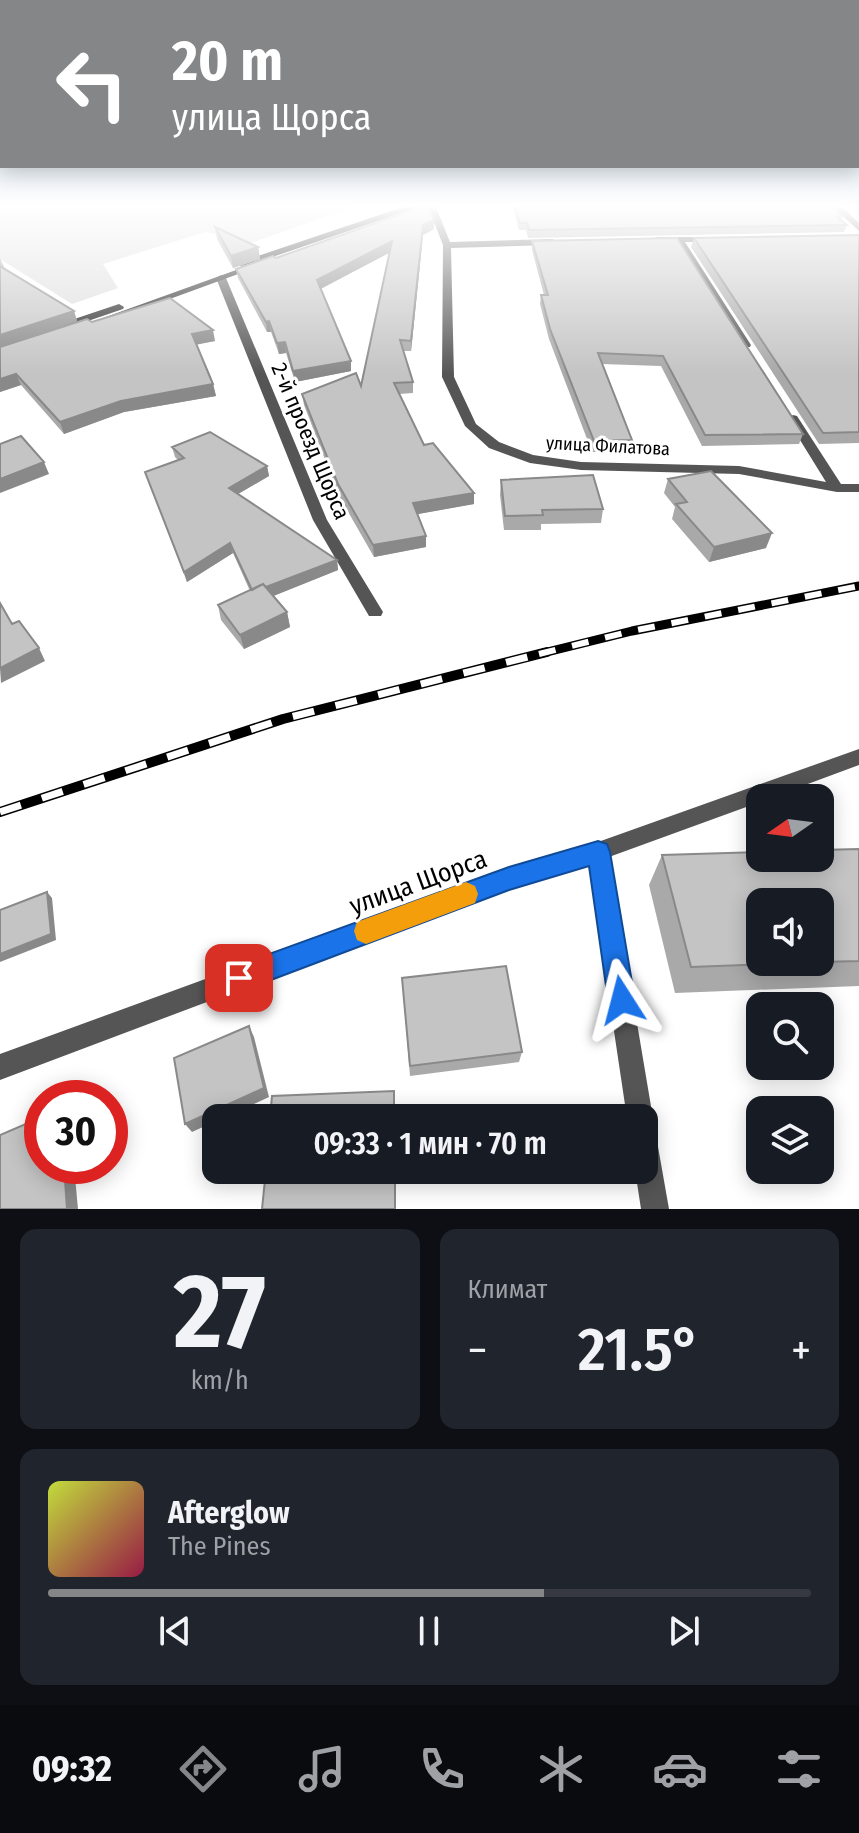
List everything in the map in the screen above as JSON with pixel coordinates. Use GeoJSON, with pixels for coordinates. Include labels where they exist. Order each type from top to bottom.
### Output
{"type":"FeatureCollection","features":[{"type":"Feature","properties":{"kind":"main road"},"geometry":{"type":"LineString","coordinates":[[0,348],[264,260]]}},
{"type":"Feature","properties":{"kind":"main road"},"geometry":{"type":"LineString","coordinates":[[0,355],[272,260]]}},
{"type":"Feature","properties":{"kind":"street","name":"улица Филатова"},"geometry":{"type":"LineString","coordinates":[[447,260],[448,377],[471,426],[494,445],[530,459],[581,466],[739,470],[837,488],[859,488]]}},
{"type":"Feature","properties":{"kind":"street"},"geometry":{"type":"LineString","coordinates":[[692,260],[754,357]]}},
{"type":"Feature","properties":{"kind":"street","name":"2-й проезд Щорса"},"geometry":{"type":"LineString","coordinates":[[221,278],[320,520],[375,612]]}},
{"type":"Feature","properties":{"kind":"street"},"geometry":{"type":"LineString","coordinates":[[787,410],[837,488]]}},
{"type":"Feature","properties":{"kind":"street","name":"улица Щорса"},"geometry":{"type":"LineString","coordinates":[[0,1067],[509,878],[598,852],[859,757]]}},
{"type":"Feature","properties":{"kind":"street"},"geometry":{"type":"LineString","coordinates":[[598,852],[638,1104]]}},
{"type":"Feature","properties":{"kind":"street"},"geometry":{"type":"LineString","coordinates":[[651,1184],[655,1209]]}},
{"type":"Feature","properties":{"kind":"shaded area"},"geometry":{"type":"Polygon","coordinates":[[[2,260],[114,260],[103,264],[118,288],[72,304],[2,260]]]}},
{"type":"Feature","properties":{"kind":"building"},"geometry":{"type":"Polygon","coordinates":[[[260,260],[355,260],[317,280],[351,361],[293,371],[285,342],[277,343],[269,321],[266,322],[236,269],[260,260]]]}},
{"type":"Feature","properties":{"kind":"building"},"geometry":{"type":"Polygon","coordinates":[[[388,260],[419,260],[411,341],[400,340],[413,382],[394,383],[424,445],[433,443],[474,493],[413,503],[426,536],[373,545],[338,484],[302,394],[356,373],[361,386],[388,260]]]}},
{"type":"Feature","properties":{"kind":"building"},"geometry":{"type":"Polygon","coordinates":[[[538,260],[691,260],[803,434],[705,435],[663,356],[598,353],[632,440],[594,441],[550,329],[541,295],[548,295],[538,260]]]}},
{"type":"Feature","properties":{"kind":"building"},"geometry":{"type":"Polygon","coordinates":[[[709,260],[859,260],[859,432],[823,433],[709,260]]]}},
{"type":"Feature","properties":{"kind":"building"},"geometry":{"type":"Polygon","coordinates":[[[0,266],[74,311],[0,335],[0,266]]]}},
{"type":"Feature","properties":{"kind":"building"},"geometry":{"type":"Polygon","coordinates":[[[170,298],[213,330],[192,334],[213,384],[121,401],[60,422],[16,374],[0,379],[0,347],[87,319],[92,322],[170,298]]]}},
{"type":"Feature","properties":{"kind":"building"},"geometry":{"type":"Polygon","coordinates":[[[210,432],[267,466],[229,488],[337,560],[252,590],[230,543],[184,572],[145,472],[184,458],[172,447],[210,432]]]}},
{"type":"Feature","properties":{"kind":"building"},"geometry":{"type":"Polygon","coordinates":[[[21,436],[44,462],[0,479],[0,444],[21,436]]]}},
{"type":"Feature","properties":{"kind":"building"},"geometry":{"type":"Polygon","coordinates":[[[711,471],[772,533],[714,547],[676,504],[687,502],[668,479],[711,471]]]}},
{"type":"Feature","properties":{"kind":"building"},"geometry":{"type":"Polygon","coordinates":[[[593,475],[603,509],[542,510],[543,515],[505,516],[501,480],[593,475]]]}},
{"type":"Feature","properties":{"kind":"building"},"geometry":{"type":"Polygon","coordinates":[[[263,584],[287,612],[240,635],[218,605],[263,584]]]}},
{"type":"Feature","properties":{"kind":"building"},"geometry":{"type":"Polygon","coordinates":[[[0,603],[12,624],[19,621],[39,648],[0,668],[0,603]]]}},
{"type":"Feature","properties":{"kind":"building"},"geometry":{"type":"Polygon","coordinates":[[[859,849],[859,961],[834,962],[834,888],[746,888],[746,965],[691,967],[662,855],[746,852],[746,872],[834,872],[834,850],[859,849]]]}},
{"type":"Feature","properties":{"kind":"building"},"geometry":{"type":"Polygon","coordinates":[[[47,892],[51,934],[0,954],[0,910],[47,892]]]}},
{"type":"Feature","properties":{"kind":"building"},"geometry":{"type":"Polygon","coordinates":[[[506,966],[522,1052],[410,1066],[402,978],[506,966]]]}},
{"type":"Feature","properties":{"kind":"building"},"geometry":{"type":"Polygon","coordinates":[[[249,1026],[264,1088],[229,1104],[202,1104],[202,1116],[185,1124],[174,1058],[249,1026]]]}},
{"type":"Feature","properties":{"kind":"building"},"geometry":{"type":"Polygon","coordinates":[[[394,1091],[394,1104],[271,1104],[272,1096],[394,1091]]]}},
{"type":"Feature","properties":{"kind":"building"},"geometry":{"type":"Polygon","coordinates":[[[24,1125],[24,1184],[65,1184],[67,1209],[0,1209],[0,1135],[24,1125]]]}},
{"type":"Feature","properties":{"kind":"building"},"geometry":{"type":"Polygon","coordinates":[[[265,1184],[395,1184],[395,1209],[262,1209],[265,1184]]]}},
{"type":"Feature","properties":{"kind":"railway"},"geometry":{"type":"LineString","coordinates":[[544,653],[632,631],[859,586]]}},
{"type":"Feature","properties":{"kind":"railway"},"geometry":{"type":"LineString","coordinates":[[0,812],[283,719],[544,653]]}},
{"type":"Feature","properties":{"kind":"railway"},"geometry":{"type":"LineString","coordinates":[[539,654],[544,653]]}},
{"type":"Feature","properties":{"kind":"slow traffic"},"geometry":{"type":"LineString","coordinates":[[366,931],[466,894]]}},
{"type":"Feature","properties":{"kind":"route"},"geometry":{"type":"LineString","coordinates":[[239,978],[509,878],[598,852],[622,1000]]}}]}
